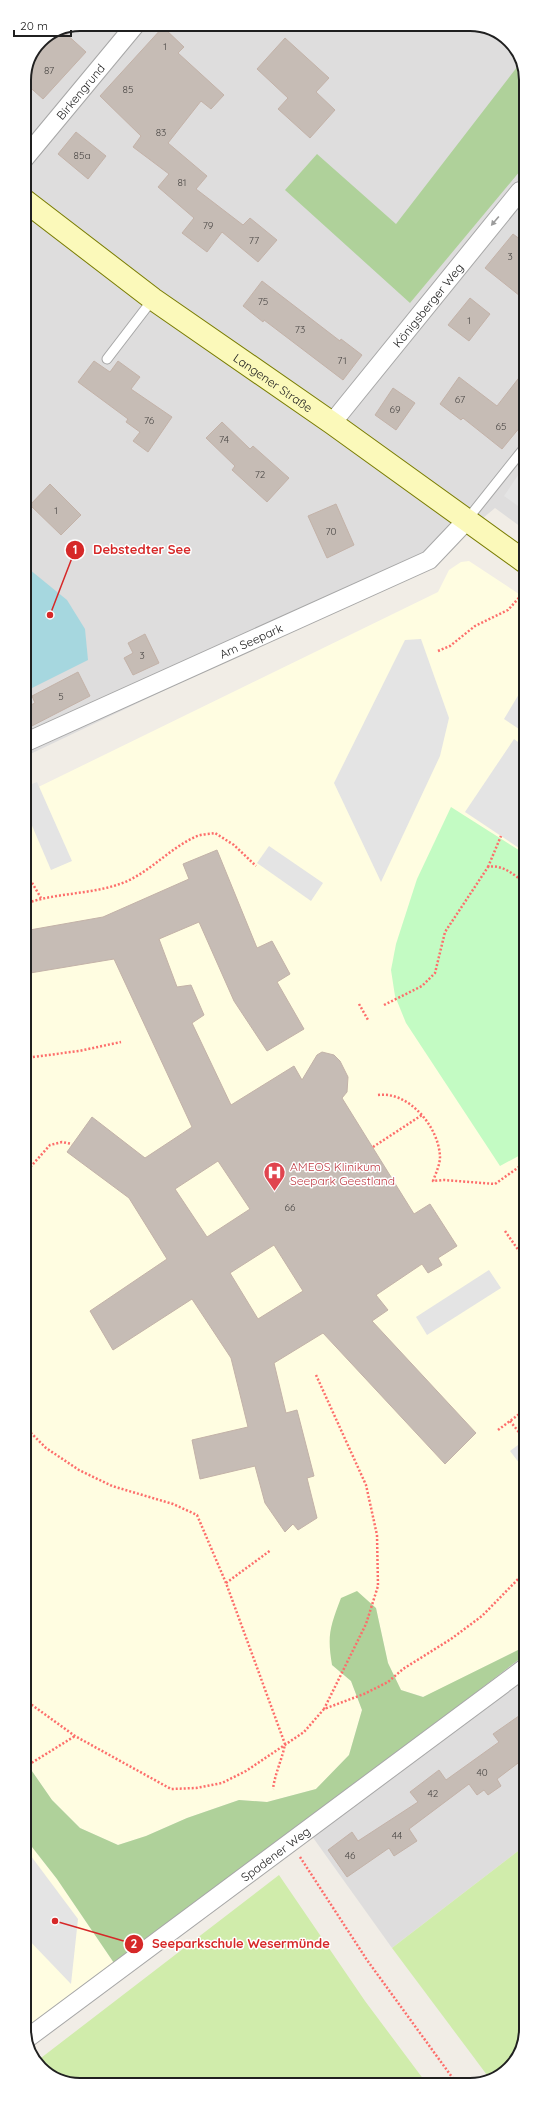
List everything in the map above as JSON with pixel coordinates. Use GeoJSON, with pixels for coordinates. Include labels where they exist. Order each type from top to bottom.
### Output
{"type":"FeatureCollection","features":[{"type":"Feature","properties":{"kind":"main road","name":"Langener Straße"},"geometry":{"type":"LineString","coordinates":[[31,206],[153,299],[332,423],[519,558]]}},
{"type":"Feature","properties":{"kind":"street","name":"Birkengrund"},"geometry":{"type":"LineString","coordinates":[[31,151],[130,31]]}},
{"type":"Feature","properties":{"kind":"street","name":"Königsberger Weg"},"geometry":{"type":"LineString","coordinates":[[332,423],[454,270],[519,196]]}},
{"type":"Feature","properties":{"kind":"street","name":"Am Seepark"},"geometry":{"type":"LineString","coordinates":[[31,740],[429,560],[466,521]]}},
{"type":"Feature","properties":{"kind":"street","name":"Spadener Weg"},"geometry":{"type":"LineString","coordinates":[[32,2035],[519,1672]]}},
{"type":"Feature","properties":{"kind":"lane"},"geometry":{"type":"LineString","coordinates":[[107,359],[153,299]]}},
{"type":"Feature","properties":{"kind":"lane"},"geometry":{"type":"LineString","coordinates":[[466,521],[519,455]]}},
{"type":"Feature","properties":{"kind":"path"},"geometry":{"type":"LineString","coordinates":[[438,651],[450,646],[475,626],[508,610],[519,597]]}},
{"type":"Feature","properties":{"kind":"path"},"geometry":{"type":"LineString","coordinates":[[31,902],[41,898],[94,890],[127,881],[153,865],[175,848],[196,836],[215,833],[234,845],[256,866]]}},
{"type":"Feature","properties":{"kind":"path"},"geometry":{"type":"LineString","coordinates":[[384,1005],[422,986],[435,973],[445,932],[488,868],[501,836]]}},
{"type":"Feature","properties":{"kind":"path"},"geometry":{"type":"LineString","coordinates":[[488,868],[497,866],[519,879]]}},
{"type":"Feature","properties":{"kind":"path"},"geometry":{"type":"LineString","coordinates":[[31,881],[41,898]]}},
{"type":"Feature","properties":{"kind":"path"},"geometry":{"type":"LineString","coordinates":[[359,1004],[368,1020]]}},
{"type":"Feature","properties":{"kind":"path"},"geometry":{"type":"LineString","coordinates":[[31,1057],[79,1051],[121,1042]]}},
{"type":"Feature","properties":{"kind":"path"},"geometry":{"type":"LineString","coordinates":[[378,1095],[388,1094],[400,1098],[410,1103],[422,1114],[438,1145],[440,1158],[433,1181],[444,1180],[495,1184],[519,1167]]}},
{"type":"Feature","properties":{"kind":"path"},"geometry":{"type":"LineString","coordinates":[[373,1147],[422,1114]]}},
{"type":"Feature","properties":{"kind":"path"},"geometry":{"type":"LineString","coordinates":[[31,1166],[50,1145],[62,1142],[72,1144]]}},
{"type":"Feature","properties":{"kind":"path"},"geometry":{"type":"LineString","coordinates":[[505,1231],[519,1251]]}},
{"type":"Feature","properties":{"kind":"path"},"geometry":{"type":"LineString","coordinates":[[31,1704],[75,1736],[171,1789],[196,1788],[222,1782],[246,1771],[304,1732],[324,1709],[366,1624],[378,1586],[377,1535],[366,1485],[316,1375]]}},
{"type":"Feature","properties":{"kind":"path"},"geometry":{"type":"LineString","coordinates":[[498,1430],[519,1414]]}},
{"type":"Feature","properties":{"kind":"path"},"geometry":{"type":"LineString","coordinates":[[510,1421],[519,1432]]}},
{"type":"Feature","properties":{"kind":"path"},"geometry":{"type":"LineString","coordinates":[[31,1433],[46,1448],[79,1470],[112,1486],[172,1504],[197,1515],[226,1583],[285,1744],[283,1759],[275,1774],[273,1789]]}},
{"type":"Feature","properties":{"kind":"path"},"geometry":{"type":"LineString","coordinates":[[226,1583],[271,1550]]}},
{"type":"Feature","properties":{"kind":"path"},"geometry":{"type":"LineString","coordinates":[[324,1709],[364,1694],[388,1682],[403,1670],[451,1639],[482,1616],[519,1578]]}},
{"type":"Feature","properties":{"kind":"path"},"geometry":{"type":"LineString","coordinates":[[31,1763],[75,1736]]}},
{"type":"Feature","properties":{"kind":"path"},"geometry":{"type":"LineString","coordinates":[[291,1843],[367,1960],[453,2078]]}},
{"type":"Feature","properties":{"kind":"shaded area"},"geometry":{"type":"Polygon","coordinates":[[[80,31],[473,31],[495,38],[509,50],[518,70],[519,80],[519,526],[495,508],[425,567],[31,754],[31,80],[32,70],[39,53],[45,45],[53,39],[70,32],[80,31]]]}},
{"type":"Feature","properties":{"kind":"shaded area"},"geometry":{"type":"Polygon","coordinates":[[[519,474],[519,507],[504,496],[519,474]]]}},
{"type":"Feature","properties":{"kind":"shaded area","name":"AMEOS Klinikum Seepark Geestland"},"geometry":{"type":"Polygon","coordinates":[[[469,561],[519,594],[519,1650],[424,1697],[401,1690],[388,1663],[376,1608],[332,1665],[351,1681],[362,1710],[349,1755],[316,1789],[267,1802],[239,1800],[187,1818],[146,1836],[118,1845],[80,1828],[52,1800],[31,1770],[31,791],[438,592],[449,570],[461,562],[469,561]]]}},
{"type":"Feature","properties":{"kind":"shaded area"},"geometry":{"type":"Polygon","coordinates":[[[421,639],[449,718],[440,756],[381,882],[334,783],[405,640],[421,639]]]}},
{"type":"Feature","properties":{"kind":"shaded area"},"geometry":{"type":"Polygon","coordinates":[[[519,694],[519,729],[504,719],[519,694]]]}},
{"type":"Feature","properties":{"kind":"shaded area"},"geometry":{"type":"Polygon","coordinates":[[[514,739],[519,743],[519,848],[465,812],[514,739]]]}},
{"type":"Feature","properties":{"kind":"shaded area"},"geometry":{"type":"Polygon","coordinates":[[[37,782],[72,861],[51,870],[31,823],[31,784],[37,782]]]}},
{"type":"Feature","properties":{"kind":"shaded area"},"geometry":{"type":"Polygon","coordinates":[[[269,846],[323,883],[311,901],[257,863],[269,846]]]}},
{"type":"Feature","properties":{"kind":"shaded area"},"geometry":{"type":"Polygon","coordinates":[[[489,1270],[501,1288],[427,1335],[416,1317],[489,1270]]]}},
{"type":"Feature","properties":{"kind":"shaded area"},"geometry":{"type":"Polygon","coordinates":[[[519,1444],[519,1463],[510,1451],[519,1444]]]}},
{"type":"Feature","properties":{"kind":"shaded area"},"geometry":{"type":"Polygon","coordinates":[[[519,1659],[519,1850],[392,1948],[304,1825],[519,1659]]]}},
{"type":"Feature","properties":{"kind":"shaded area"},"geometry":{"type":"Polygon","coordinates":[[[31,1846],[57,1879],[114,1963],[31,2025],[31,1846]]]}},
{"type":"Feature","properties":{"kind":"shaded area"},"geometry":{"type":"Polygon","coordinates":[[[31,1856],[78,1919],[71,1984],[31,1942],[31,1856]]]}},
{"type":"Feature","properties":{"kind":"green space"},"geometry":{"type":"Polygon","coordinates":[[[517,67],[519,80],[519,172],[410,303],[285,190],[317,154],[396,224],[517,67]]]}},
{"type":"Feature","properties":{"kind":"green space"},"geometry":{"type":"Polygon","coordinates":[[[451,807],[519,850],[519,1156],[500,1166],[406,1023],[395,996],[391,970],[396,944],[417,879],[451,807]]]}},
{"type":"Feature","properties":{"kind":"green space"},"geometry":{"type":"Polygon","coordinates":[[[357,1591],[376,1608],[388,1663],[401,1690],[423,1697],[519,1649],[519,1659],[304,1825],[114,1963],[57,1879],[31,1846],[31,1770],[52,1800],[80,1828],[118,1845],[146,1836],[187,1818],[239,1800],[267,1802],[316,1789],[349,1755],[362,1710],[351,1681],[332,1665],[330,1631],[341,1598],[357,1591]]]}},
{"type":"Feature","properties":{"kind":"green space"},"geometry":{"type":"Polygon","coordinates":[[[519,1850],[519,2029],[518,2039],[512,2054],[502,2066],[487,2075],[392,1948],[519,1850]]]}},
{"type":"Feature","properties":{"kind":"green space"},"geometry":{"type":"Polygon","coordinates":[[[279,1875],[365,2001],[423,2078],[77,2078],[61,2074],[53,2070],[41,2058],[279,1875]]]}},
{"type":"Feature","properties":{"kind":"water"},"geometry":{"type":"Polygon","coordinates":[[[31,571],[67,600],[85,629],[88,660],[32,688],[31,571]]]}},
{"type":"Feature","properties":{"kind":"building"},"geometry":{"type":"Polygon","coordinates":[[[159,31],[167,31],[184,47],[178,53],[224,95],[211,109],[201,101],[168,143],[207,176],[196,189],[243,225],[250,218],[277,240],[258,262],[222,232],[207,252],[182,233],[194,218],[158,187],[169,174],[133,147],[141,136],[100,96],[159,31]]]}},
{"type":"Feature","properties":{"kind":"building"},"geometry":{"type":"Polygon","coordinates":[[[66,33],[86,52],[43,99],[31,88],[32,70],[39,53],[53,39],[66,33]]]}},
{"type":"Feature","properties":{"kind":"building"},"geometry":{"type":"Polygon","coordinates":[[[285,38],[329,78],[316,92],[335,110],[310,138],[278,109],[288,98],[257,69],[285,38]]]}},
{"type":"Feature","properties":{"kind":"building"},"geometry":{"type":"Polygon","coordinates":[[[76,132],[106,156],[88,179],[58,154],[76,132]]]}},
{"type":"Feature","properties":{"kind":"building"},"geometry":{"type":"Polygon","coordinates":[[[513,234],[519,238],[519,295],[485,268],[513,234]]]}},
{"type":"Feature","properties":{"kind":"building"},"geometry":{"type":"Polygon","coordinates":[[[262,281],[340,341],[341,339],[362,355],[343,380],[264,320],[263,322],[243,306],[262,281]]]}},
{"type":"Feature","properties":{"kind":"building"},"geometry":{"type":"Polygon","coordinates":[[[470,298],[490,314],[469,341],[448,325],[470,298]]]}},
{"type":"Feature","properties":{"kind":"building"},"geometry":{"type":"Polygon","coordinates":[[[94,361],[110,372],[118,361],[140,377],[131,389],[172,417],[148,452],[133,441],[140,432],[126,422],[128,419],[78,382],[94,361]]]}},
{"type":"Feature","properties":{"kind":"building"},"geometry":{"type":"Polygon","coordinates":[[[459,377],[497,406],[519,378],[519,428],[502,449],[463,418],[461,420],[440,404],[459,377]]]}},
{"type":"Feature","properties":{"kind":"building"},"geometry":{"type":"Polygon","coordinates":[[[393,388],[415,403],[396,430],[375,415],[393,388]]]}},
{"type":"Feature","properties":{"kind":"building"},"geometry":{"type":"Polygon","coordinates":[[[222,422],[250,449],[253,446],[289,478],[267,502],[232,470],[235,466],[206,438],[222,422]]]}},
{"type":"Feature","properties":{"kind":"building"},"geometry":{"type":"Polygon","coordinates":[[[50,484],[81,515],[61,535],[31,506],[31,504],[50,484]]]}},
{"type":"Feature","properties":{"kind":"building"},"geometry":{"type":"Polygon","coordinates":[[[336,504],[354,545],[327,558],[308,516],[336,504]]]}},
{"type":"Feature","properties":{"kind":"building"},"geometry":{"type":"Polygon","coordinates":[[[145,634],[159,663],[133,675],[124,658],[133,653],[128,643],[145,634]]]}},
{"type":"Feature","properties":{"kind":"building"},"geometry":{"type":"Polygon","coordinates":[[[78,672],[90,696],[31,726],[31,705],[35,703],[32,696],[78,672]]]}},
{"type":"Feature","properties":{"kind":"building"},"geometry":{"type":"Polygon","coordinates":[[[217,850],[257,948],[272,941],[290,974],[277,982],[304,1029],[267,1051],[234,1001],[199,922],[159,939],[177,987],[191,985],[204,1015],[192,1023],[231,1105],[294,1066],[302,1080],[317,1055],[322,1052],[334,1055],[340,1061],[348,1077],[347,1092],[342,1098],[414,1214],[430,1204],[457,1246],[438,1258],[442,1265],[428,1273],[422,1264],[376,1295],[388,1310],[372,1321],[476,1433],[445,1464],[323,1333],[274,1363],[286,1413],[297,1410],[314,1476],[307,1478],[317,1518],[298,1530],[293,1524],[285,1532],[265,1503],[255,1466],[200,1479],[192,1440],[248,1427],[231,1358],[192,1299],[113,1350],[90,1311],[167,1259],[129,1198],[67,1152],[92,1117],[145,1158],[192,1127],[114,959],[31,973],[31,930],[103,917],[189,879],[183,864],[217,850]],[[218,1161],[175,1189],[207,1237],[250,1209],[218,1161]],[[274,1245],[230,1273],[258,1319],[303,1291],[274,1245]]]}},
{"type":"Feature","properties":{"kind":"building"},"geometry":{"type":"Polygon","coordinates":[[[519,1716],[519,1762],[497,1779],[501,1786],[488,1795],[484,1790],[477,1795],[469,1784],[409,1829],[417,1841],[394,1856],[389,1848],[347,1877],[328,1850],[352,1832],[358,1841],[418,1802],[410,1792],[439,1770],[446,1780],[499,1742],[493,1734],[519,1716]]]}},
{"type":"Feature","properties":{"kind":"place","name":"Debstedter See"},"geometry":{"type":"Point","coordinates":[50,615]}},
{"type":"Feature","properties":{"kind":"place","name":"AMEOS Klinikum Seepark Geestland"},"geometry":{"type":"Point","coordinates":[275,1192]}},
{"type":"Feature","properties":{"kind":"place","name":"Seeparkschule Wesermünde"},"geometry":{"type":"Point","coordinates":[55,1921]}}]}
